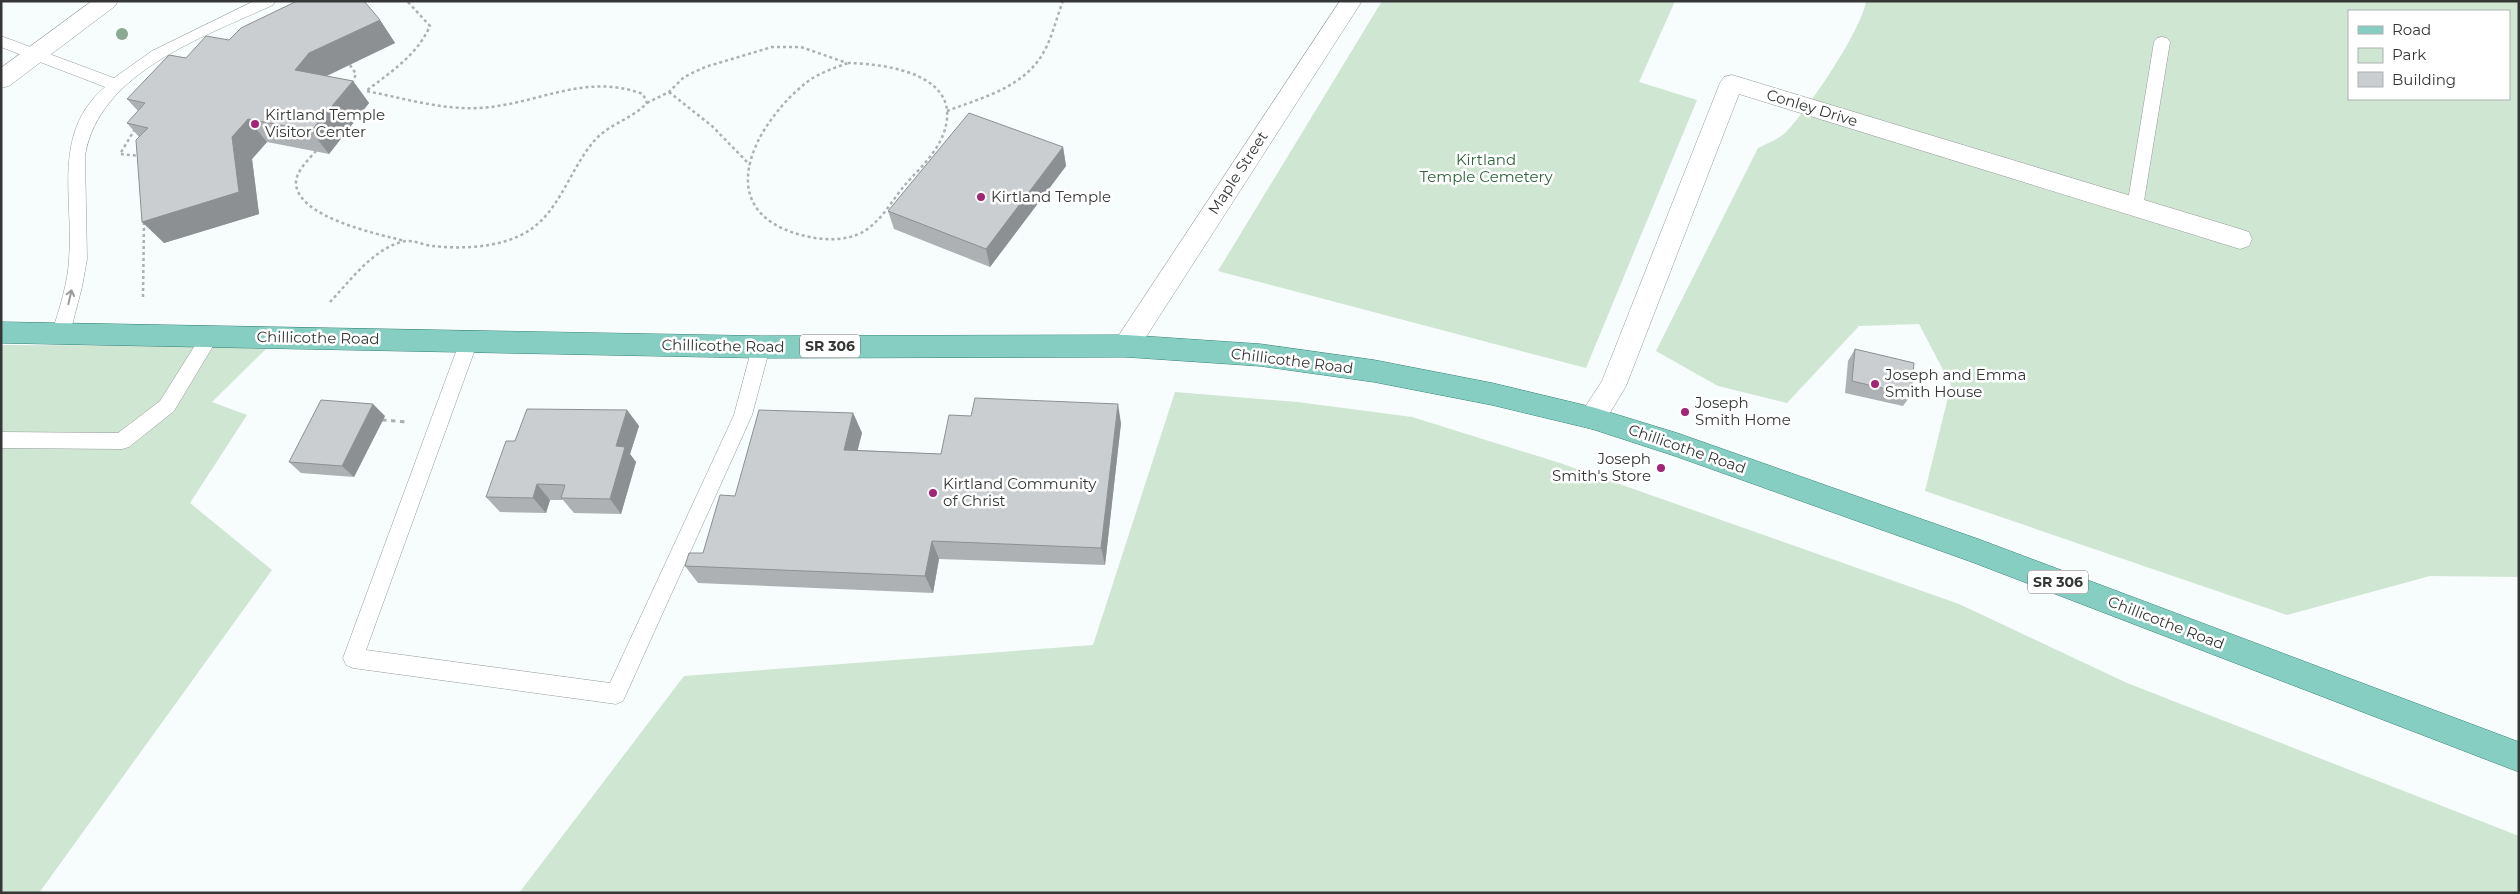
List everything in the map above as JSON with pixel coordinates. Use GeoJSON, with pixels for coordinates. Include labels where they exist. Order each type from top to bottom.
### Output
{"type":"FeatureCollection","features":[{"type":"Feature","properties":{"kind":"main road","name":"Chillicothe Road"},"geometry":{"type":"LineString","coordinates":[[1,332],[761,346],[1126,346],[1260,355],[1374,371],[1492,394],[1592,418],[1678,445],[1978,552],[2519,757]]}},
{"type":"Feature","properties":{"kind":"street"},"geometry":{"type":"LineString","coordinates":[[1,80],[107,1]]}},
{"type":"Feature","properties":{"kind":"street","name":"Maple Street"},"geometry":{"type":"LineString","coordinates":[[1126,346],[1351,1]]}},
{"type":"Feature","properties":{"kind":"street","name":"Conley Drive"},"geometry":{"type":"LineString","coordinates":[[1592,418],[1613,386],[1732,83],[2240,239]]}},
{"type":"Feature","properties":{"kind":"lane"},"geometry":{"type":"LineString","coordinates":[[61,334],[78,260],[76,178],[80,142],[91,113],[116,85],[165,50],[249,5],[268,1]]}},
{"type":"Feature","properties":{"kind":"lane"},"geometry":{"type":"LineString","coordinates":[[1,41],[116,85]]}},
{"type":"Feature","properties":{"kind":"lane"},"geometry":{"type":"LineString","coordinates":[[2135,207],[2162,42]]}},
{"type":"Feature","properties":{"kind":"lane"},"geometry":{"type":"LineString","coordinates":[[1,440],[122,441],[167,406],[210,336]]}},
{"type":"Feature","properties":{"kind":"lane"},"geometry":{"type":"LineString","coordinates":[[469,341],[353,658],[616,694],[743,415],[761,346]]}},
{"type":"Feature","properties":{"kind":"path"},"geometry":{"type":"LineString","coordinates":[[366,91],[418,48],[425,39],[430,26],[407,1]]}},
{"type":"Feature","properties":{"kind":"path"},"geometry":{"type":"LineString","coordinates":[[947,111],[1012,83],[1032,68],[1042,56],[1063,1]]}},
{"type":"Feature","properties":{"kind":"path"},"geometry":{"type":"LineString","coordinates":[[316,151],[300,172],[296,184],[299,193],[310,206],[327,216],[406,241],[433,246],[468,247],[508,240],[532,229],[551,206],[596,139],[639,113],[647,103],[669,92],[684,77],[705,67],[772,46],[801,47],[848,63]]}},
{"type":"Feature","properties":{"kind":"path"},"geometry":{"type":"LineString","coordinates":[[870,62],[895,66],[916,73],[929,80],[938,91],[947,111],[945,128],[937,145],[873,224],[855,236],[828,240],[782,229],[761,215],[750,199],[746,184],[750,166],[771,121],[794,93],[808,81],[827,70],[848,63],[870,62]]}},
{"type":"Feature","properties":{"kind":"path"},"geometry":{"type":"LineString","coordinates":[[349,89],[356,74],[350,65]]}},
{"type":"Feature","properties":{"kind":"path"},"geometry":{"type":"LineString","coordinates":[[357,90],[458,108],[482,108],[609,84],[630,87],[644,94],[647,103]]}},
{"type":"Feature","properties":{"kind":"path"},"geometry":{"type":"LineString","coordinates":[[669,92],[712,126],[750,166]]}},
{"type":"Feature","properties":{"kind":"path"},"geometry":{"type":"LineString","coordinates":[[140,122],[120,154],[145,156]]}},
{"type":"Feature","properties":{"kind":"path"},"geometry":{"type":"LineString","coordinates":[[143,297],[144,213]]}},
{"type":"Feature","properties":{"kind":"path"},"geometry":{"type":"LineString","coordinates":[[330,302],[370,260],[406,241]]}},
{"type":"Feature","properties":{"kind":"green space","name":"Kirtland Temple Cemetery"},"geometry":{"type":"Polygon","coordinates":[[[1382,1],[1675,1],[1639,82],[1697,100],[1586,368],[1218,271],[1382,1]]]}},
{"type":"Feature","properties":{"kind":"green space"},"geometry":{"type":"Polygon","coordinates":[[[1866,1],[2519,1],[2519,577],[2430,576],[2287,615],[1925,491],[1951,385],[1919,324],[1859,326],[1787,403],[1718,386],[1656,351],[1758,148],[1788,130],[1821,87],[1855,30],[1866,1]]]}},
{"type":"Feature","properties":{"kind":"green space"},"geometry":{"type":"Polygon","coordinates":[[[1,345],[269,346],[212,402],[247,415],[190,503],[272,570],[39,893],[1,893],[1,345]]]}},
{"type":"Feature","properties":{"kind":"green space"},"geometry":{"type":"Polygon","coordinates":[[[1175,392],[1297,402],[1412,417],[1560,463],[1959,604],[2127,683],[2519,836],[2519,893],[519,893],[684,676],[1093,645],[1175,392]]]}},
{"type":"Feature","properties":{"kind":"building","name":"Kirtland Temple Visitor Center"},"geometry":{"type":"Polygon","coordinates":[[[297,1],[364,1],[380,20],[309,53],[295,70],[353,81],[311,131],[248,119],[232,137],[239,192],[142,222],[136,140],[148,128],[127,123],[145,103],[127,99],[169,55],[186,58],[206,36],[229,40],[241,28],[297,1]]]}},
{"type":"Feature","properties":{"kind":"building","name":"Kirtland Temple"},"geometry":{"type":"Polygon","coordinates":[[[969,113],[1063,147],[986,249],[888,211],[969,113]]]}},
{"type":"Feature","properties":{"kind":"building"},"geometry":{"type":"Polygon","coordinates":[[[1855,349],[1914,363],[1911,395],[1852,381],[1855,349]]]}},
{"type":"Feature","properties":{"kind":"building","name":"Kirtland Community of Christ"},"geometry":{"type":"Polygon","coordinates":[[[975,398],[1118,404],[1101,548],[932,541],[925,576],[685,566],[689,553],[703,553],[720,495],[735,496],[759,410],[853,413],[844,450],[941,454],[949,415],[971,416],[975,398]]]}},
{"type":"Feature","properties":{"kind":"building"},"geometry":{"type":"Polygon","coordinates":[[[321,400],[373,404],[342,466],[289,462],[321,400]]]}},
{"type":"Feature","properties":{"kind":"building"},"geometry":{"type":"Polygon","coordinates":[[[527,409],[627,410],[616,446],[625,447],[610,499],[561,498],[565,485],[537,484],[533,498],[486,497],[506,441],[515,441],[527,409]]]}},
{"type":"Feature","properties":{"kind":"place","name":"Kirtland Temple Visitor Center"},"geometry":{"type":"Point","coordinates":[255,124]}},
{"type":"Feature","properties":{"kind":"place","name":"Kirtland Temple"},"geometry":{"type":"Point","coordinates":[981,197]}},
{"type":"Feature","properties":{"kind":"place","name":"Joseph and Emma Smith House"},"geometry":{"type":"Point","coordinates":[1875,384]}},
{"type":"Feature","properties":{"kind":"place","name":"Joseph Smith Home"},"geometry":{"type":"Point","coordinates":[1685,412]}},
{"type":"Feature","properties":{"kind":"place","name":"Joseph Smith's Store"},"geometry":{"type":"Point","coordinates":[1661,468]}},
{"type":"Feature","properties":{"kind":"place","name":"Kirtland Community of Christ"},"geometry":{"type":"Point","coordinates":[933,493]}}]}
